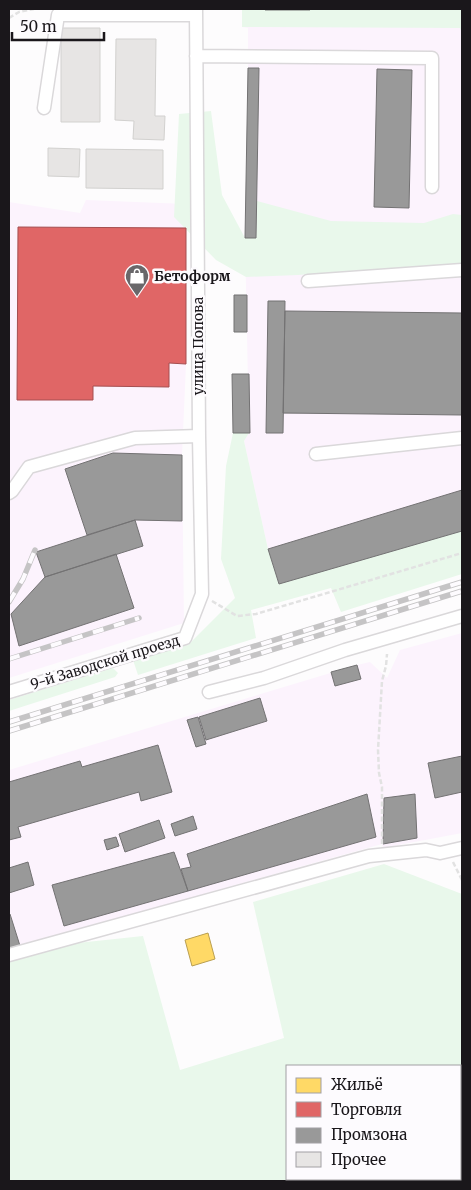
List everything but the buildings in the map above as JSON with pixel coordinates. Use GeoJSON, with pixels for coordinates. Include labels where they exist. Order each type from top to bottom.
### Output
{"type":"FeatureCollection","features":[{"type":"Feature","properties":{"kind":"street","name":"улица Попова"},"geometry":{"type":"LineString","coordinates":[[196,12],[198,436],[202,594]]}},
{"type":"Feature","properties":{"kind":"street"},"geometry":{"type":"LineString","coordinates":[[44,108],[58,15],[196,12]]}},
{"type":"Feature","properties":{"kind":"street"},"geometry":{"type":"LineString","coordinates":[[196,56],[432,58],[432,187]]}},
{"type":"Feature","properties":{"kind":"street"},"geometry":{"type":"LineString","coordinates":[[308,281],[462,270]]}},
{"type":"Feature","properties":{"kind":"street"},"geometry":{"type":"LineString","coordinates":[[9,493],[29,467],[135,438],[198,436]]}},
{"type":"Feature","properties":{"kind":"street"},"geometry":{"type":"LineString","coordinates":[[316,454],[462,438]]}},
{"type":"Feature","properties":{"kind":"street","name":"9-й Заводской проезд"},"geometry":{"type":"LineString","coordinates":[[9,692],[185,638],[202,594]]}},
{"type":"Feature","properties":{"kind":"street"},"geometry":{"type":"LineString","coordinates":[[209,692],[264,678],[394,635],[462,616]]}},
{"type":"Feature","properties":{"kind":"street"},"geometry":{"type":"LineString","coordinates":[[9,955],[35,946],[368,856],[426,850],[440,853],[462,848]]}},
{"type":"Feature","properties":{"kind":"path"},"geometry":{"type":"LineString","coordinates":[[9,18],[19,12],[34,9]]}},
{"type":"Feature","properties":{"kind":"path"},"geometry":{"type":"LineString","coordinates":[[202,594],[237,616],[256,614],[462,553]]}},
{"type":"Feature","properties":{"kind":"path"},"geometry":{"type":"LineString","coordinates":[[384,855],[382,851],[382,786],[379,773],[378,750],[382,681],[386,666],[386,654]]}},
{"type":"Feature","properties":{"kind":"path"},"geometry":{"type":"LineString","coordinates":[[440,853],[454,862],[462,880]]}},
{"type":"Feature","properties":{"kind":"shaded area"},"geometry":{"type":"Polygon","coordinates":[[[242,9],[462,9],[462,531],[279,584],[268,549],[244,441],[249,433],[245,238],[256,238],[259,68],[248,68],[248,28],[242,27],[242,9]]]}},
{"type":"Feature","properties":{"kind":"shaded area"},"geometry":{"type":"Polygon","coordinates":[[[86,200],[186,204],[186,364],[182,455],[184,623],[9,678],[9,202],[80,213],[86,200]]]}},
{"type":"Feature","properties":{"kind":"shaded area"},"geometry":{"type":"Polygon","coordinates":[[[462,633],[462,833],[383,848],[382,844],[210,892],[9,953],[9,770],[357,665],[370,662],[387,678],[400,650],[462,633]]]}},
{"type":"Feature","properties":{"kind":"green space"},"geometry":{"type":"Polygon","coordinates":[[[462,9],[462,33],[460,28],[242,27],[242,10],[462,9]]]}},
{"type":"Feature","properties":{"kind":"green space"},"geometry":{"type":"Polygon","coordinates":[[[211,111],[222,195],[245,238],[256,238],[257,201],[331,221],[424,223],[453,214],[462,215],[462,263],[246,277],[216,260],[174,217],[179,114],[211,111]]]}},
{"type":"Feature","properties":{"kind":"green space"},"geometry":{"type":"Polygon","coordinates":[[[233,433],[249,433],[244,441],[268,549],[279,584],[462,531],[462,574],[341,612],[331,588],[251,610],[256,638],[138,675],[133,660],[188,645],[235,598],[221,559],[226,466],[233,433]]]}},
{"type":"Feature","properties":{"kind":"green space"},"geometry":{"type":"Polygon","coordinates":[[[113,668],[118,673],[115,677],[9,711],[9,700],[113,668]]]}},
{"type":"Feature","properties":{"kind":"green space"},"geometry":{"type":"Polygon","coordinates":[[[384,864],[462,894],[462,1181],[9,1181],[9,953],[21,949],[143,936],[180,1070],[284,1038],[253,902],[384,864]]]}},
{"type":"Feature","properties":{"kind":"railway"},"geometry":{"type":"LineString","coordinates":[[9,602],[23,579],[35,550]]}},
{"type":"Feature","properties":{"kind":"railway"},"geometry":{"type":"LineString","coordinates":[[9,722],[462,582]]}},
{"type":"Feature","properties":{"kind":"railway"},"geometry":{"type":"LineString","coordinates":[[9,731],[462,591]]}},
{"type":"Feature","properties":{"kind":"railway"},"geometry":{"type":"LineString","coordinates":[[9,659],[139,618]]}},
{"type":"Feature","properties":{"kind":"place","name":"Бетоформ"},"geometry":{"type":"Point","coordinates":[137,297]}}]}
